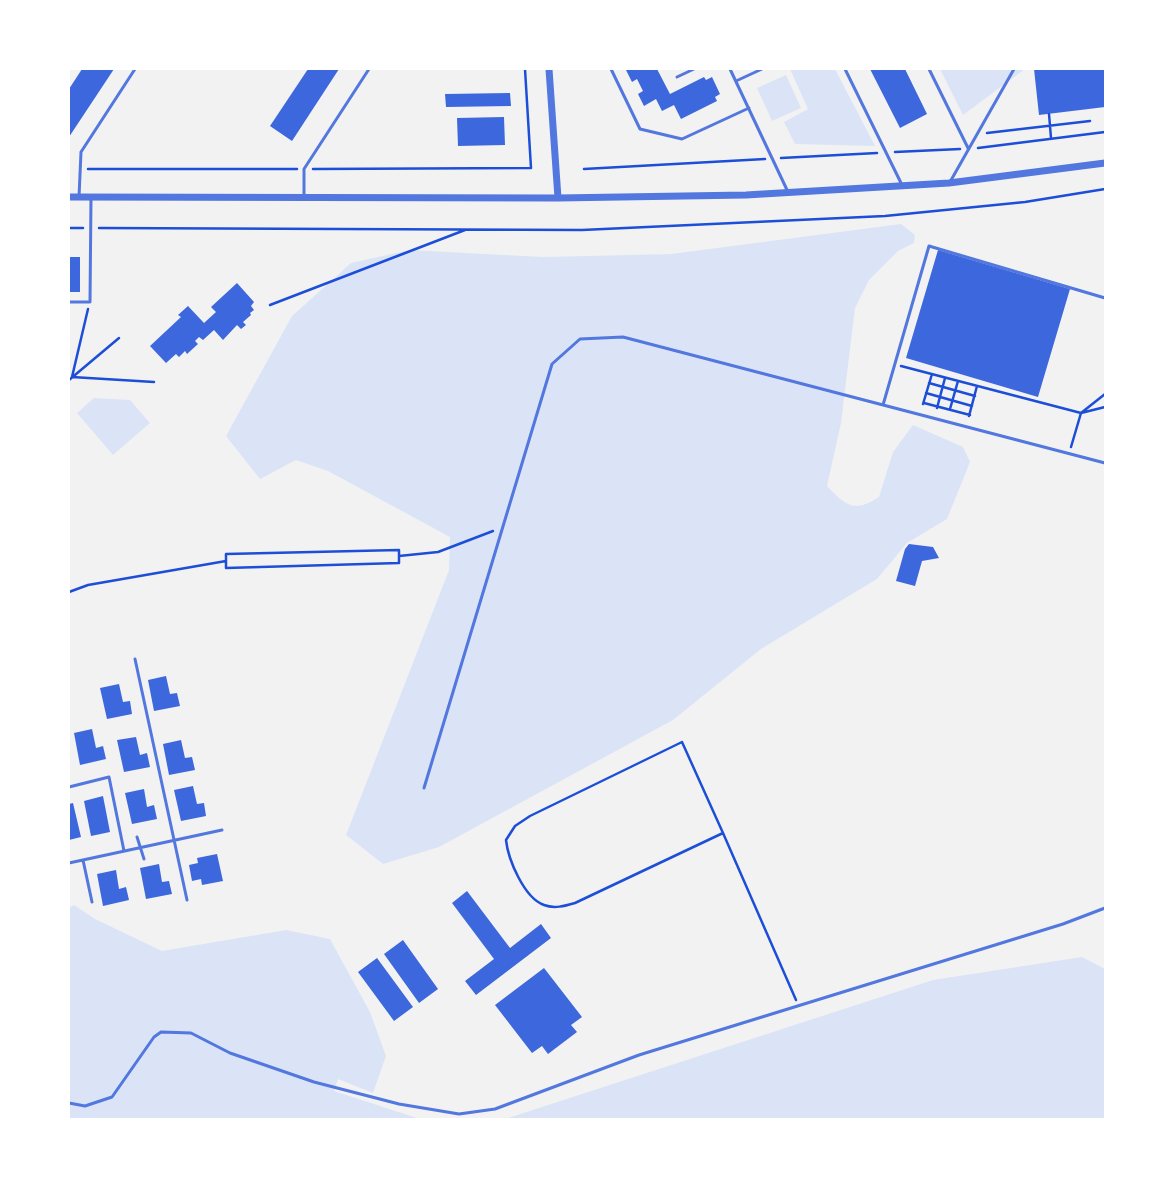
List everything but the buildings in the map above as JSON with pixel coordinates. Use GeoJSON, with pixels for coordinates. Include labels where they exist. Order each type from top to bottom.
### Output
{"type":"FeatureCollection","features":[{"type":"Feature","properties":{"kind":"street"},"geometry":{"type":"LineString","coordinates":[[549,69],[558,198]]}},
{"type":"Feature","properties":{"kind":"street"},"geometry":{"type":"LineString","coordinates":[[69,197],[558,198],[789,192],[950,183],[1105,163]]}},
{"type":"Feature","properties":{"kind":"lane"},"geometry":{"type":"LineString","coordinates":[[79,197],[81,152],[135,69]]}},
{"type":"Feature","properties":{"kind":"lane"},"geometry":{"type":"LineString","coordinates":[[304,197],[304,169],[369,69]]}},
{"type":"Feature","properties":{"kind":"lane"},"geometry":{"type":"LineString","coordinates":[[611,69],[640,129],[682,139],[749,108]]}},
{"type":"Feature","properties":{"kind":"lane"},"geometry":{"type":"LineString","coordinates":[[677,77],[694,69]]}},
{"type":"Feature","properties":{"kind":"lane"},"geometry":{"type":"LineString","coordinates":[[730,69],[789,192]]}},
{"type":"Feature","properties":{"kind":"lane"},"geometry":{"type":"LineString","coordinates":[[736,81],[762,69]]}},
{"type":"Feature","properties":{"kind":"lane"},"geometry":{"type":"LineString","coordinates":[[845,69],[902,186]]}},
{"type":"Feature","properties":{"kind":"lane"},"geometry":{"type":"LineString","coordinates":[[929,69],[968,149]]}},
{"type":"Feature","properties":{"kind":"lane"},"geometry":{"type":"LineString","coordinates":[[950,183],[1014,69]]}},
{"type":"Feature","properties":{"kind":"lane"},"geometry":{"type":"LineString","coordinates":[[69,302],[90,302],[90,197]]}},
{"type":"Feature","properties":{"kind":"lane"},"geometry":{"type":"LineString","coordinates":[[883,405],[929,246],[1105,298]]}},
{"type":"Feature","properties":{"kind":"lane"},"geometry":{"type":"LineString","coordinates":[[424,788],[552,364],[580,339],[623,337],[1105,463]]}},
{"type":"Feature","properties":{"kind":"lane"},"geometry":{"type":"LineString","coordinates":[[135,659],[187,900]]}},
{"type":"Feature","properties":{"kind":"lane"},"geometry":{"type":"LineString","coordinates":[[69,786],[109,778],[124,851]]}},
{"type":"Feature","properties":{"kind":"lane"},"geometry":{"type":"LineString","coordinates":[[69,863],[222,830]]}},
{"type":"Feature","properties":{"kind":"lane"},"geometry":{"type":"LineString","coordinates":[[138,837],[144,859]]}},
{"type":"Feature","properties":{"kind":"lane"},"geometry":{"type":"LineString","coordinates":[[83,860],[92,902]]}},
{"type":"Feature","properties":{"kind":"lane"},"geometry":{"type":"LineString","coordinates":[[69,1103],[85,1106],[112,1097],[154,1038],[161,1032],[191,1033],[230,1053],[314,1082],[399,1104],[459,1114],[495,1109],[639,1055],[1063,924],[1105,908]]}},
{"type":"Feature","properties":{"kind":"path"},"geometry":{"type":"LineString","coordinates":[[524,69],[531,168]]}},
{"type":"Feature","properties":{"kind":"path"},"geometry":{"type":"LineString","coordinates":[[1049,114],[1051,138]]}},
{"type":"Feature","properties":{"kind":"path"},"geometry":{"type":"LineString","coordinates":[[977,134],[1090,121]]}},
{"type":"Feature","properties":{"kind":"path"},"geometry":{"type":"LineString","coordinates":[[584,169],[968,149],[1105,132]]}},
{"type":"Feature","properties":{"kind":"path"},"geometry":{"type":"LineString","coordinates":[[69,228],[582,230],[885,216],[1025,202],[1105,189]]}},
{"type":"Feature","properties":{"kind":"path"},"geometry":{"type":"LineString","coordinates":[[270,305],[467,229]]}},
{"type":"Feature","properties":{"kind":"path"},"geometry":{"type":"LineString","coordinates":[[70,378],[90,302]]}},
{"type":"Feature","properties":{"kind":"path"},"geometry":{"type":"LineString","coordinates":[[70,378],[119,338]]}},
{"type":"Feature","properties":{"kind":"path"},"geometry":{"type":"LineString","coordinates":[[894,364],[1081,413],[1105,407]]}},
{"type":"Feature","properties":{"kind":"path"},"geometry":{"type":"LineString","coordinates":[[920,414],[932,374]]}},
{"type":"Feature","properties":{"kind":"path"},"geometry":{"type":"LineString","coordinates":[[70,378],[154,382]]}},
{"type":"Feature","properties":{"kind":"path"},"geometry":{"type":"LineString","coordinates":[[934,418],[945,378]]}},
{"type":"Feature","properties":{"kind":"path"},"geometry":{"type":"LineString","coordinates":[[946,421],[958,381]]}},
{"type":"Feature","properties":{"kind":"path"},"geometry":{"type":"LineString","coordinates":[[929,384],[975,396]]}},
{"type":"Feature","properties":{"kind":"path"},"geometry":{"type":"LineString","coordinates":[[966,426],[977,386]]}},
{"type":"Feature","properties":{"kind":"path"},"geometry":{"type":"LineString","coordinates":[[926,393],[972,406]]}},
{"type":"Feature","properties":{"kind":"path"},"geometry":{"type":"LineString","coordinates":[[1070,453],[1081,413],[1105,394]]}},
{"type":"Feature","properties":{"kind":"path"},"geometry":{"type":"LineString","coordinates":[[924,403],[970,415]]}},
{"type":"Feature","properties":{"kind":"path"},"geometry":{"type":"LineString","coordinates":[[399,556],[438,552],[503,527]]}},
{"type":"Feature","properties":{"kind":"path"},"geometry":{"type":"LineString","coordinates":[[399,550],[399,563],[226,568],[226,561],[226,554],[399,550]]}},
{"type":"Feature","properties":{"kind":"path"},"geometry":{"type":"LineString","coordinates":[[69,592],[88,585],[226,561]]}},
{"type":"Feature","properties":{"kind":"path"},"geometry":{"type":"LineString","coordinates":[[723,833],[575,903],[558,908],[543,905],[530,896],[508,856],[506,840],[515,826],[530,816],[682,742],[723,833],[799,1006]]}},
{"type":"Feature","properties":{"kind":"shaded area"},"geometry":{"type":"Polygon","coordinates":[[[790,69],[835,69],[875,146],[795,144],[784,122],[808,109],[790,69]]]}},
{"type":"Feature","properties":{"kind":"shaded area"},"geometry":{"type":"Polygon","coordinates":[[[940,69],[1025,69],[963,115],[940,69]]]}},
{"type":"Feature","properties":{"kind":"shaded area"},"geometry":{"type":"Polygon","coordinates":[[[786,75],[801,108],[772,121],[757,88],[786,75]]]}},
{"type":"Feature","properties":{"kind":"shaded area"},"geometry":{"type":"Polygon","coordinates":[[[901,224],[915,235],[914,243],[898,251],[869,280],[855,308],[841,423],[827,486],[851,505],[863,505],[879,497],[893,452],[913,425],[963,447],[970,462],[947,519],[907,543],[877,579],[761,649],[673,720],[439,847],[383,864],[346,835],[449,570],[450,537],[328,471],[296,460],[260,479],[226,436],[292,316],[351,263],[410,250],[543,257],[671,254],[901,224]]]}},
{"type":"Feature","properties":{"kind":"shaded area"},"geometry":{"type":"Polygon","coordinates":[[[94,398],[130,400],[150,423],[113,455],[77,413],[94,398]]]}},
{"type":"Feature","properties":{"kind":"shaded area"},"geometry":{"type":"Polygon","coordinates":[[[74,905],[95,919],[162,951],[286,930],[330,939],[370,1012],[386,1056],[373,1093],[338,1079],[334,1091],[420,1119],[69,1119],[69,908],[74,905]]]}},
{"type":"Feature","properties":{"kind":"shaded area"},"geometry":{"type":"Polygon","coordinates":[[[1082,957],[1105,969],[1105,1119],[505,1119],[933,980],[1082,957]]]}}]}
